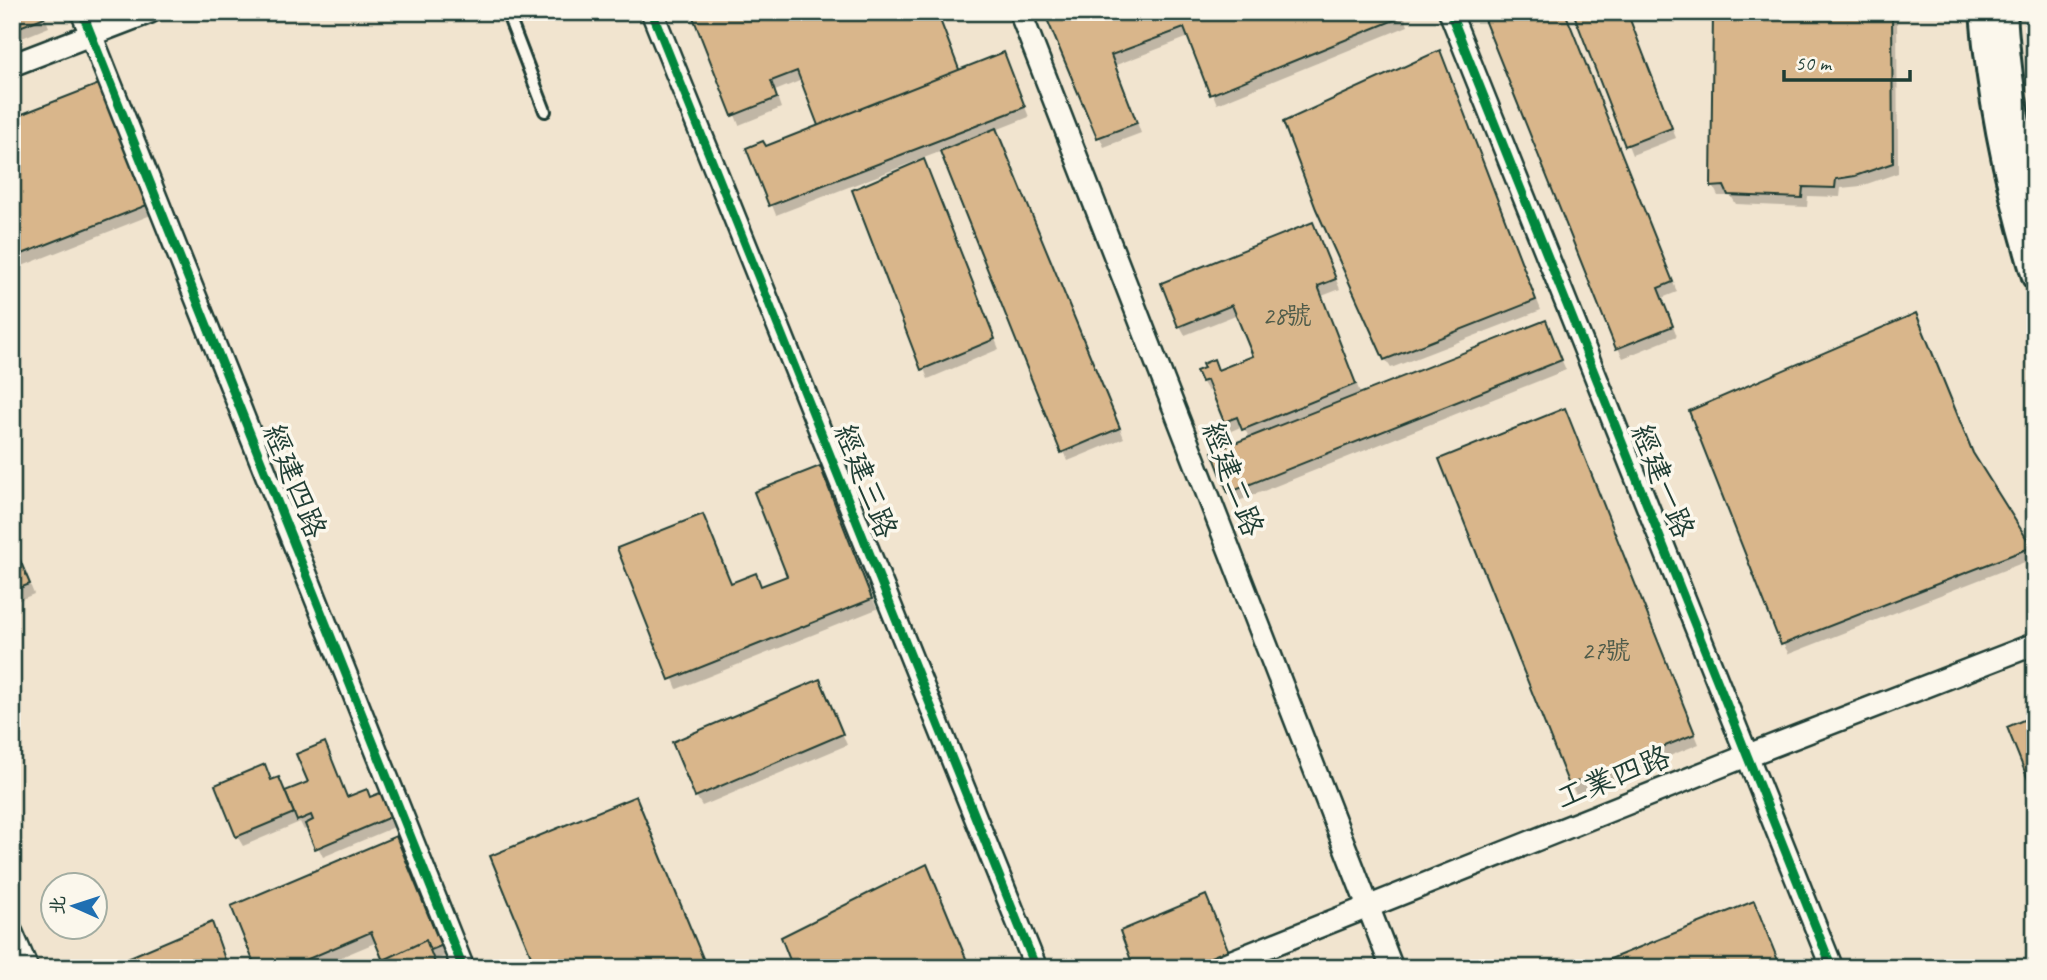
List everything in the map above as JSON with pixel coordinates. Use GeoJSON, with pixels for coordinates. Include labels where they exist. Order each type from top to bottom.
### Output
{"type":"FeatureCollection","features":[{"type":"Feature","properties":{"kind":"street","name":"經建四路"},"geometry":{"type":"LineString","coordinates":[[82,12],[463,968]]}},
{"type":"Feature","properties":{"kind":"street"},"geometry":{"type":"LineString","coordinates":[[12,65],[150,12]]}},
{"type":"Feature","properties":{"kind":"street","name":"經建三路"},"geometry":{"type":"LineString","coordinates":[[652,12],[1036,968]]}},
{"type":"Feature","properties":{"kind":"street","name":"經建二路"},"geometry":{"type":"LineString","coordinates":[[1020,12],[1392,968]]}},
{"type":"Feature","properties":{"kind":"street","name":"經建一路"},"geometry":{"type":"LineString","coordinates":[[1450,12],[1745,756],[1832,968]]}},
{"type":"Feature","properties":{"kind":"street"},"geometry":{"type":"LineString","coordinates":[[1983,12],[1987,65],[2003,154],[2014,207],[2035,277]]}},
{"type":"Feature","properties":{"kind":"street"},"geometry":{"type":"LineString","coordinates":[[2004,12],[2007,56],[2023,158],[2035,209]]}},
{"type":"Feature","properties":{"kind":"street","name":"工業四路"},"geometry":{"type":"LineString","coordinates":[[1215,968],[1745,756],[2035,644]]}},
{"type":"Feature","properties":{"kind":"street"},"geometry":{"type":"LineString","coordinates":[[12,933],[27,968]]}},
{"type":"Feature","properties":{"kind":"lane"},"geometry":{"type":"LineString","coordinates":[[507,12],[545,111]]}},
{"type":"Feature","properties":{"kind":"shaded area"},"geometry":{"type":"Polygon","coordinates":[[[12,12],[2035,12],[2035,968],[12,968],[12,12]]]}},
{"type":"Feature","properties":{"kind":"building"},"geometry":{"type":"Polygon","coordinates":[[[12,12],[43,12],[45,17],[12,30],[12,12]]]}},
{"type":"Feature","properties":{"kind":"building"},"geometry":{"type":"Polygon","coordinates":[[[691,12],[937,12],[960,72],[819,128],[797,71],[771,81],[777,98],[732,116],[691,12]]]}},
{"type":"Feature","properties":{"kind":"building"},"geometry":{"type":"Polygon","coordinates":[[[1044,12],[1402,12],[1404,16],[1210,95],[1184,28],[1111,55],[1137,123],[1097,138],[1044,12]]]}},
{"type":"Feature","properties":{"kind":"building"},"geometry":{"type":"Polygon","coordinates":[[[1481,12],[1565,12],[1673,282],[1658,288],[1673,326],[1616,349],[1481,12]]]}},
{"type":"Feature","properties":{"kind":"building"},"geometry":{"type":"Polygon","coordinates":[[[1573,12],[1627,12],[1672,128],[1625,146],[1573,12]]]}},
{"type":"Feature","properties":{"kind":"building"},"geometry":{"type":"Polygon","coordinates":[[[1713,12],[1892,12],[1893,163],[1855,176],[1836,179],[1835,188],[1803,187],[1802,198],[1728,195],[1724,186],[1711,187],[1713,12]]]}},
{"type":"Feature","properties":{"kind":"building"},"geometry":{"type":"Polygon","coordinates":[[[1440,50],[1536,300],[1384,360],[1316,209],[1283,122],[1440,50]]]}},
{"type":"Feature","properties":{"kind":"building"},"geometry":{"type":"Polygon","coordinates":[[[1004,52],[1025,107],[769,206],[746,148],[763,141],[766,146],[1004,52]]]}},
{"type":"Feature","properties":{"kind":"building"},"geometry":{"type":"Polygon","coordinates":[[[99,84],[147,205],[12,258],[12,118],[99,84]]]}},
{"type":"Feature","properties":{"kind":"building"},"geometry":{"type":"Polygon","coordinates":[[[996,128],[1120,428],[1061,453],[940,151],[996,128]]]}},
{"type":"Feature","properties":{"kind":"building"},"geometry":{"type":"Polygon","coordinates":[[[924,159],[995,339],[921,370],[852,190],[924,159]]]}},
{"type":"Feature","properties":{"kind":"building"},"geometry":{"type":"Polygon","coordinates":[[[1313,222],[1336,279],[1318,286],[1356,384],[1242,430],[1237,417],[1224,422],[1207,380],[1201,382],[1196,371],[1204,368],[1202,364],[1214,359],[1218,370],[1253,356],[1232,305],[1178,327],[1161,283],[1313,222]]]}},
{"type":"Feature","properties":{"kind":"building"},"geometry":{"type":"Polygon","coordinates":[[[1916,313],[1973,453],[2032,547],[1781,645],[1689,411],[1916,313]]]}},
{"type":"Feature","properties":{"kind":"building"},"geometry":{"type":"Polygon","coordinates":[[[1546,320],[1562,360],[1228,493],[1212,452],[1546,320]]]}},
{"type":"Feature","properties":{"kind":"building"},"geometry":{"type":"Polygon","coordinates":[[[1565,408],[1695,734],[1569,785],[1439,459],[1565,408]]]}},
{"type":"Feature","properties":{"kind":"building"},"geometry":{"type":"Polygon","coordinates":[[[820,466],[872,599],[669,680],[617,548],[703,514],[731,583],[756,573],[761,586],[787,576],[754,492],[820,466]]]}},
{"type":"Feature","properties":{"kind":"building"},"geometry":{"type":"Polygon","coordinates":[[[12,541],[30,584],[12,591],[12,541]]]}},
{"type":"Feature","properties":{"kind":"building"},"geometry":{"type":"Polygon","coordinates":[[[820,679],[843,734],[695,797],[672,742],[820,679]]]}},
{"type":"Feature","properties":{"kind":"building"},"geometry":{"type":"Polygon","coordinates":[[[2035,715],[2035,797],[2007,727],[2035,715]]]}},
{"type":"Feature","properties":{"kind":"building"},"geometry":{"type":"Polygon","coordinates":[[[325,742],[347,797],[367,789],[370,797],[385,791],[395,815],[315,849],[305,824],[313,820],[311,815],[297,821],[285,791],[308,782],[296,754],[325,742]]]}},
{"type":"Feature","properties":{"kind":"building"},"geometry":{"type":"Polygon","coordinates":[[[265,764],[271,780],[279,777],[294,813],[236,837],[215,785],[265,764]]]}},
{"type":"Feature","properties":{"kind":"building"},"geometry":{"type":"Polygon","coordinates":[[[636,796],[707,968],[536,968],[490,856],[636,796]]]}},
{"type":"Feature","properties":{"kind":"building"},"geometry":{"type":"Polygon","coordinates":[[[396,836],[441,946],[386,968],[371,932],[287,968],[256,968],[231,906],[396,836]]]}},
{"type":"Feature","properties":{"kind":"building"},"geometry":{"type":"Polygon","coordinates":[[[927,864],[970,968],[793,968],[781,937],[927,864]]]}},
{"type":"Feature","properties":{"kind":"building"},"geometry":{"type":"Polygon","coordinates":[[[1206,895],[1229,952],[1191,968],[1134,968],[1120,931],[1206,895]]]}},
{"type":"Feature","properties":{"kind":"building"},"geometry":{"type":"Polygon","coordinates":[[[1754,901],[1781,968],[1588,968],[1754,901]]]}},
{"type":"Feature","properties":{"kind":"building"},"geometry":{"type":"Polygon","coordinates":[[[212,922],[228,968],[104,968],[212,922]]]}},
{"type":"Feature","properties":{"kind":"building"},"geometry":{"type":"Polygon","coordinates":[[[426,940],[437,968],[367,968],[426,940]]]}},
{"type":"Feature","properties":{"kind":"cycle path"},"geometry":{"type":"LineString","coordinates":[[82,12],[463,968]]}},
{"type":"Feature","properties":{"kind":"cycle path"},"geometry":{"type":"LineString","coordinates":[[652,12],[1036,968]]}},
{"type":"Feature","properties":{"kind":"cycle path"},"geometry":{"type":"LineString","coordinates":[[1450,12],[1832,968]]}}]}
